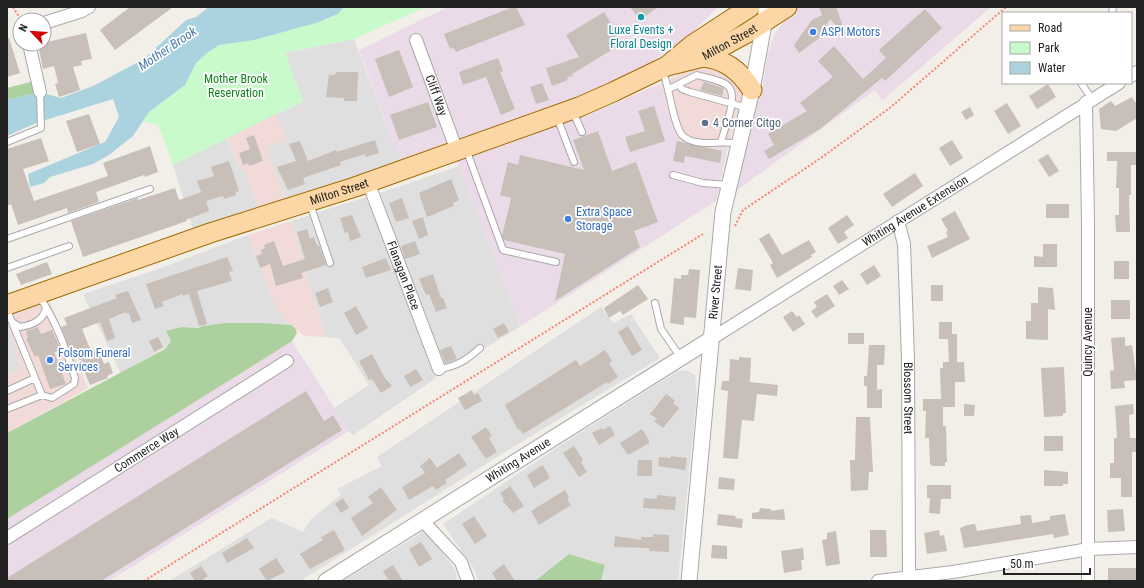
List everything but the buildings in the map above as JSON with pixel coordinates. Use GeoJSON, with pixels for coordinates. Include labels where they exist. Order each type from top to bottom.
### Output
{"type":"FeatureCollection","features":[{"type":"Feature","properties":{"kind":"main road"},"geometry":{"type":"LineString","coordinates":[[726,7],[698,51],[728,64],[742,76],[752,90]]}},
{"type":"Feature","properties":{"kind":"main road","name":"Milton Street"},"geometry":{"type":"LineString","coordinates":[[698,51],[750,7]]}},
{"type":"Feature","properties":{"kind":"main road","name":"Milton Street"},"geometry":{"type":"LineString","coordinates":[[9,314],[210,233],[368,182],[564,112],[613,92],[664,68],[766,14],[787,7]]}},
{"type":"Feature","properties":{"kind":"street"},"geometry":{"type":"LineString","coordinates":[[52,20],[82,11],[89,7]]}},
{"type":"Feature","properties":{"kind":"street","name":"River Street"},"geometry":{"type":"LineString","coordinates":[[689,581],[723,212],[728,185],[752,90],[766,14]]}},
{"type":"Feature","properties":{"kind":"street","name":"Cliff Way"},"geometry":{"type":"LineString","coordinates":[[416,40],[461,149]]}},
{"type":"Feature","properties":{"kind":"street"},"geometry":{"type":"LineString","coordinates":[[31,52],[40,92]]}},
{"type":"Feature","properties":{"kind":"street","name":"Whiting Avenue Extension"},"geometry":{"type":"LineString","coordinates":[[711,339],[1089,100],[1106,87],[1116,84]]}},
{"type":"Feature","properties":{"kind":"street","name":"Quincy Avenue"},"geometry":{"type":"LineString","coordinates":[[1088,581],[1089,100]]}},
{"type":"Feature","properties":{"kind":"street","name":"Flanagan Place"},"geometry":{"type":"LineString","coordinates":[[368,182],[439,369]]}},
{"type":"Feature","properties":{"kind":"street","name":"Blossom Street"},"geometry":{"type":"LineString","coordinates":[[898,220],[904,244],[908,359],[909,576]]}},
{"type":"Feature","properties":{"kind":"street","name":"Whiting Avenue"},"geometry":{"type":"LineString","coordinates":[[326,581],[711,339]]}},
{"type":"Feature","properties":{"kind":"street","name":"Commerce Way"},"geometry":{"type":"LineString","coordinates":[[7,538],[286,361]]}},
{"type":"Feature","properties":{"kind":"street"},"geometry":{"type":"LineString","coordinates":[[423,521],[461,562],[468,581]]}},
{"type":"Feature","properties":{"kind":"street"},"geometry":{"type":"LineString","coordinates":[[878,581],[909,576],[953,572],[1089,549],[1137,547]]}},
{"type":"Feature","properties":{"kind":"lane"},"geometry":{"type":"LineString","coordinates":[[664,68],[677,123],[682,135],[687,139],[696,142],[739,144]]}},
{"type":"Feature","properties":{"kind":"lane"},"geometry":{"type":"LineString","coordinates":[[669,89],[697,75],[725,84],[731,92],[732,105],[721,142]]}},
{"type":"Feature","properties":{"kind":"lane"},"geometry":{"type":"LineString","coordinates":[[1081,84],[1089,100]]}},
{"type":"Feature","properties":{"kind":"lane"},"geometry":{"type":"LineString","coordinates":[[679,85],[682,89],[690,92],[732,105],[748,108]]}},
{"type":"Feature","properties":{"kind":"lane"},"geometry":{"type":"LineString","coordinates":[[7,142],[41,128],[40,92]]}},
{"type":"Feature","properties":{"kind":"lane"},"geometry":{"type":"LineString","coordinates":[[564,112],[582,132]]}},
{"type":"Feature","properties":{"kind":"lane"},"geometry":{"type":"LineString","coordinates":[[564,112],[574,162]]}},
{"type":"Feature","properties":{"kind":"lane"},"geometry":{"type":"LineString","coordinates":[[461,149],[503,250],[556,262]]}},
{"type":"Feature","properties":{"kind":"lane"},"geometry":{"type":"LineString","coordinates":[[673,175],[703,182],[728,185]]}},
{"type":"Feature","properties":{"kind":"lane"},"geometry":{"type":"LineString","coordinates":[[7,239],[150,189]]}},
{"type":"Feature","properties":{"kind":"lane"},"geometry":{"type":"LineString","coordinates":[[309,201],[330,263]]}},
{"type":"Feature","properties":{"kind":"lane"},"geometry":{"type":"LineString","coordinates":[[7,268],[69,246]]}},
{"type":"Feature","properties":{"kind":"lane"},"geometry":{"type":"LineString","coordinates":[[9,314],[20,327],[36,322],[42,317],[42,301]]}},
{"type":"Feature","properties":{"kind":"lane"},"geometry":{"type":"LineString","coordinates":[[7,310],[42,394],[52,398],[74,384],[76,378],[55,323],[42,301]]}},
{"type":"Feature","properties":{"kind":"lane"},"geometry":{"type":"LineString","coordinates":[[655,303],[661,330],[681,358]]}},
{"type":"Feature","properties":{"kind":"lane"},"geometry":{"type":"LineString","coordinates":[[439,369],[454,366],[468,359],[480,348]]}},
{"type":"Feature","properties":{"kind":"lane"},"geometry":{"type":"LineString","coordinates":[[7,391],[35,378]]}},
{"type":"Feature","properties":{"kind":"lane"},"geometry":{"type":"LineString","coordinates":[[7,409],[42,394]]}},
{"type":"Feature","properties":{"kind":"path"},"geometry":{"type":"LineString","coordinates":[[743,210],[818,160],[891,107],[1006,7]]}},
{"type":"Feature","properties":{"kind":"path"},"geometry":{"type":"LineString","coordinates":[[144,581],[703,234]]}},
{"type":"Feature","properties":{"kind":"shaded area"},"geometry":{"type":"Polygon","coordinates":[[[448,7],[718,7],[693,32],[637,72],[599,90],[400,160],[359,50],[448,7]]]}},
{"type":"Feature","properties":{"kind":"shaded area"},"geometry":{"type":"Polygon","coordinates":[[[796,7],[991,7],[882,101],[875,90],[736,191],[738,174],[763,84],[768,53],[775,33],[796,7]]]}},
{"type":"Feature","properties":{"kind":"shaded area"},"geometry":{"type":"Polygon","coordinates":[[[354,39],[400,160],[286,200],[268,154],[275,115],[303,101],[285,53],[354,39]]]}},
{"type":"Feature","properties":{"kind":"shaded area"},"geometry":{"type":"Polygon","coordinates":[[[699,65],[720,66],[743,92],[728,148],[677,140],[660,84],[699,65]]]}},
{"type":"Feature","properties":{"kind":"shaded area"},"geometry":{"type":"Polygon","coordinates":[[[660,84],[677,140],[728,148],[716,201],[521,326],[456,159],[588,115],[660,84]]]}},
{"type":"Feature","properties":{"kind":"shaded area"},"geometry":{"type":"Polygon","coordinates":[[[272,106],[287,140],[269,146],[268,154],[286,200],[259,208],[247,176],[239,166],[224,132],[272,106]]]}},
{"type":"Feature","properties":{"kind":"shaded area"},"geometry":{"type":"Polygon","coordinates":[[[226,139],[239,166],[247,176],[259,208],[194,232],[173,165],[226,139]]]}},
{"type":"Feature","properties":{"kind":"shaded area"},"geometry":{"type":"Polygon","coordinates":[[[459,166],[521,326],[445,372],[380,193],[459,166]]]}},
{"type":"Feature","properties":{"kind":"shaded area"},"geometry":{"type":"Polygon","coordinates":[[[366,197],[436,378],[353,435],[334,408],[369,385],[340,339],[325,337],[291,221],[366,197]]]}},
{"type":"Feature","properties":{"kind":"shaded area"},"geometry":{"type":"Polygon","coordinates":[[[291,221],[325,337],[304,336],[285,320],[274,302],[248,235],[291,221]]]}},
{"type":"Feature","properties":{"kind":"shaded area"},"geometry":{"type":"Polygon","coordinates":[[[248,235],[274,302],[291,325],[203,326],[198,328],[182,327],[167,331],[171,341],[166,347],[121,374],[83,294],[161,268],[248,235]]]}},
{"type":"Feature","properties":{"kind":"shaded area"},"geometry":{"type":"Polygon","coordinates":[[[49,300],[88,388],[7,433],[7,374],[22,369],[7,324],[7,315],[49,300]]]}},
{"type":"Feature","properties":{"kind":"shaded area"},"geometry":{"type":"Polygon","coordinates":[[[601,307],[613,323],[631,314],[660,358],[518,444],[300,581],[169,581],[272,518],[303,532],[311,519],[341,495],[337,489],[382,466],[377,457],[601,307]]]}},
{"type":"Feature","properties":{"kind":"shaded area"},"geometry":{"type":"Polygon","coordinates":[[[7,324],[22,369],[7,374],[7,324]]]}},
{"type":"Feature","properties":{"kind":"shaded area"},"geometry":{"type":"Polygon","coordinates":[[[292,341],[349,431],[109,581],[7,581],[7,518],[292,341]]]}},
{"type":"Feature","properties":{"kind":"shaded area"},"geometry":{"type":"Polygon","coordinates":[[[686,370],[695,375],[697,395],[678,581],[601,581],[605,565],[569,554],[535,581],[478,581],[473,567],[443,524],[564,443],[678,371],[686,370]]]}},
{"type":"Feature","properties":{"kind":"shaded area"},"geometry":{"type":"Polygon","coordinates":[[[426,530],[456,571],[457,581],[343,581],[426,530]]]}},
{"type":"Feature","properties":{"kind":"green space","name":"Mother Brook Reservation"},"geometry":{"type":"Polygon","coordinates":[[[344,7],[426,7],[354,39],[285,53],[303,101],[173,165],[158,125],[143,121],[149,112],[185,85],[196,63],[219,45],[254,40],[328,19],[338,14],[344,7]]]}},
{"type":"Feature","properties":{"kind":"green space"},"geometry":{"type":"Polygon","coordinates":[[[38,80],[39,92],[7,100],[7,88],[38,80]]]}},
{"type":"Feature","properties":{"kind":"green space"},"geometry":{"type":"Polygon","coordinates":[[[226,323],[291,325],[295,328],[297,333],[292,341],[7,519],[7,433],[165,349],[171,341],[166,331],[182,327],[198,328],[226,323]]]}},
{"type":"Feature","properties":{"kind":"green space"},"geometry":{"type":"Polygon","coordinates":[[[569,554],[605,565],[601,581],[535,581],[569,554]]]}},
{"type":"Feature","properties":{"kind":"water","name":"Mother Brook"},"geometry":{"type":"Polygon","coordinates":[[[209,7],[344,7],[338,14],[316,23],[254,40],[219,45],[196,63],[185,85],[149,112],[133,136],[109,155],[93,164],[50,177],[44,183],[30,187],[28,174],[105,142],[119,117],[113,99],[36,123],[7,136],[7,100],[39,92],[61,98],[93,86],[144,59],[186,20],[196,17],[209,7]]]}},
{"type":"Feature","properties":{"kind":"place","name":"Luxe Events + Floral Design"},"geometry":{"type":"Point","coordinates":[641,17]}},
{"type":"Feature","properties":{"kind":"place","name":"ASPI Motors"},"geometry":{"type":"Point","coordinates":[813,32]}},
{"type":"Feature","properties":{"kind":"place","name":"4 Corner Citgo"},"geometry":{"type":"Point","coordinates":[705,123]}},
{"type":"Feature","properties":{"kind":"place","name":"Extra Space Storage"},"geometry":{"type":"Point","coordinates":[568,219]}},
{"type":"Feature","properties":{"kind":"place","name":"Folsom Funeral Services"},"geometry":{"type":"Point","coordinates":[50,360]}}]}
